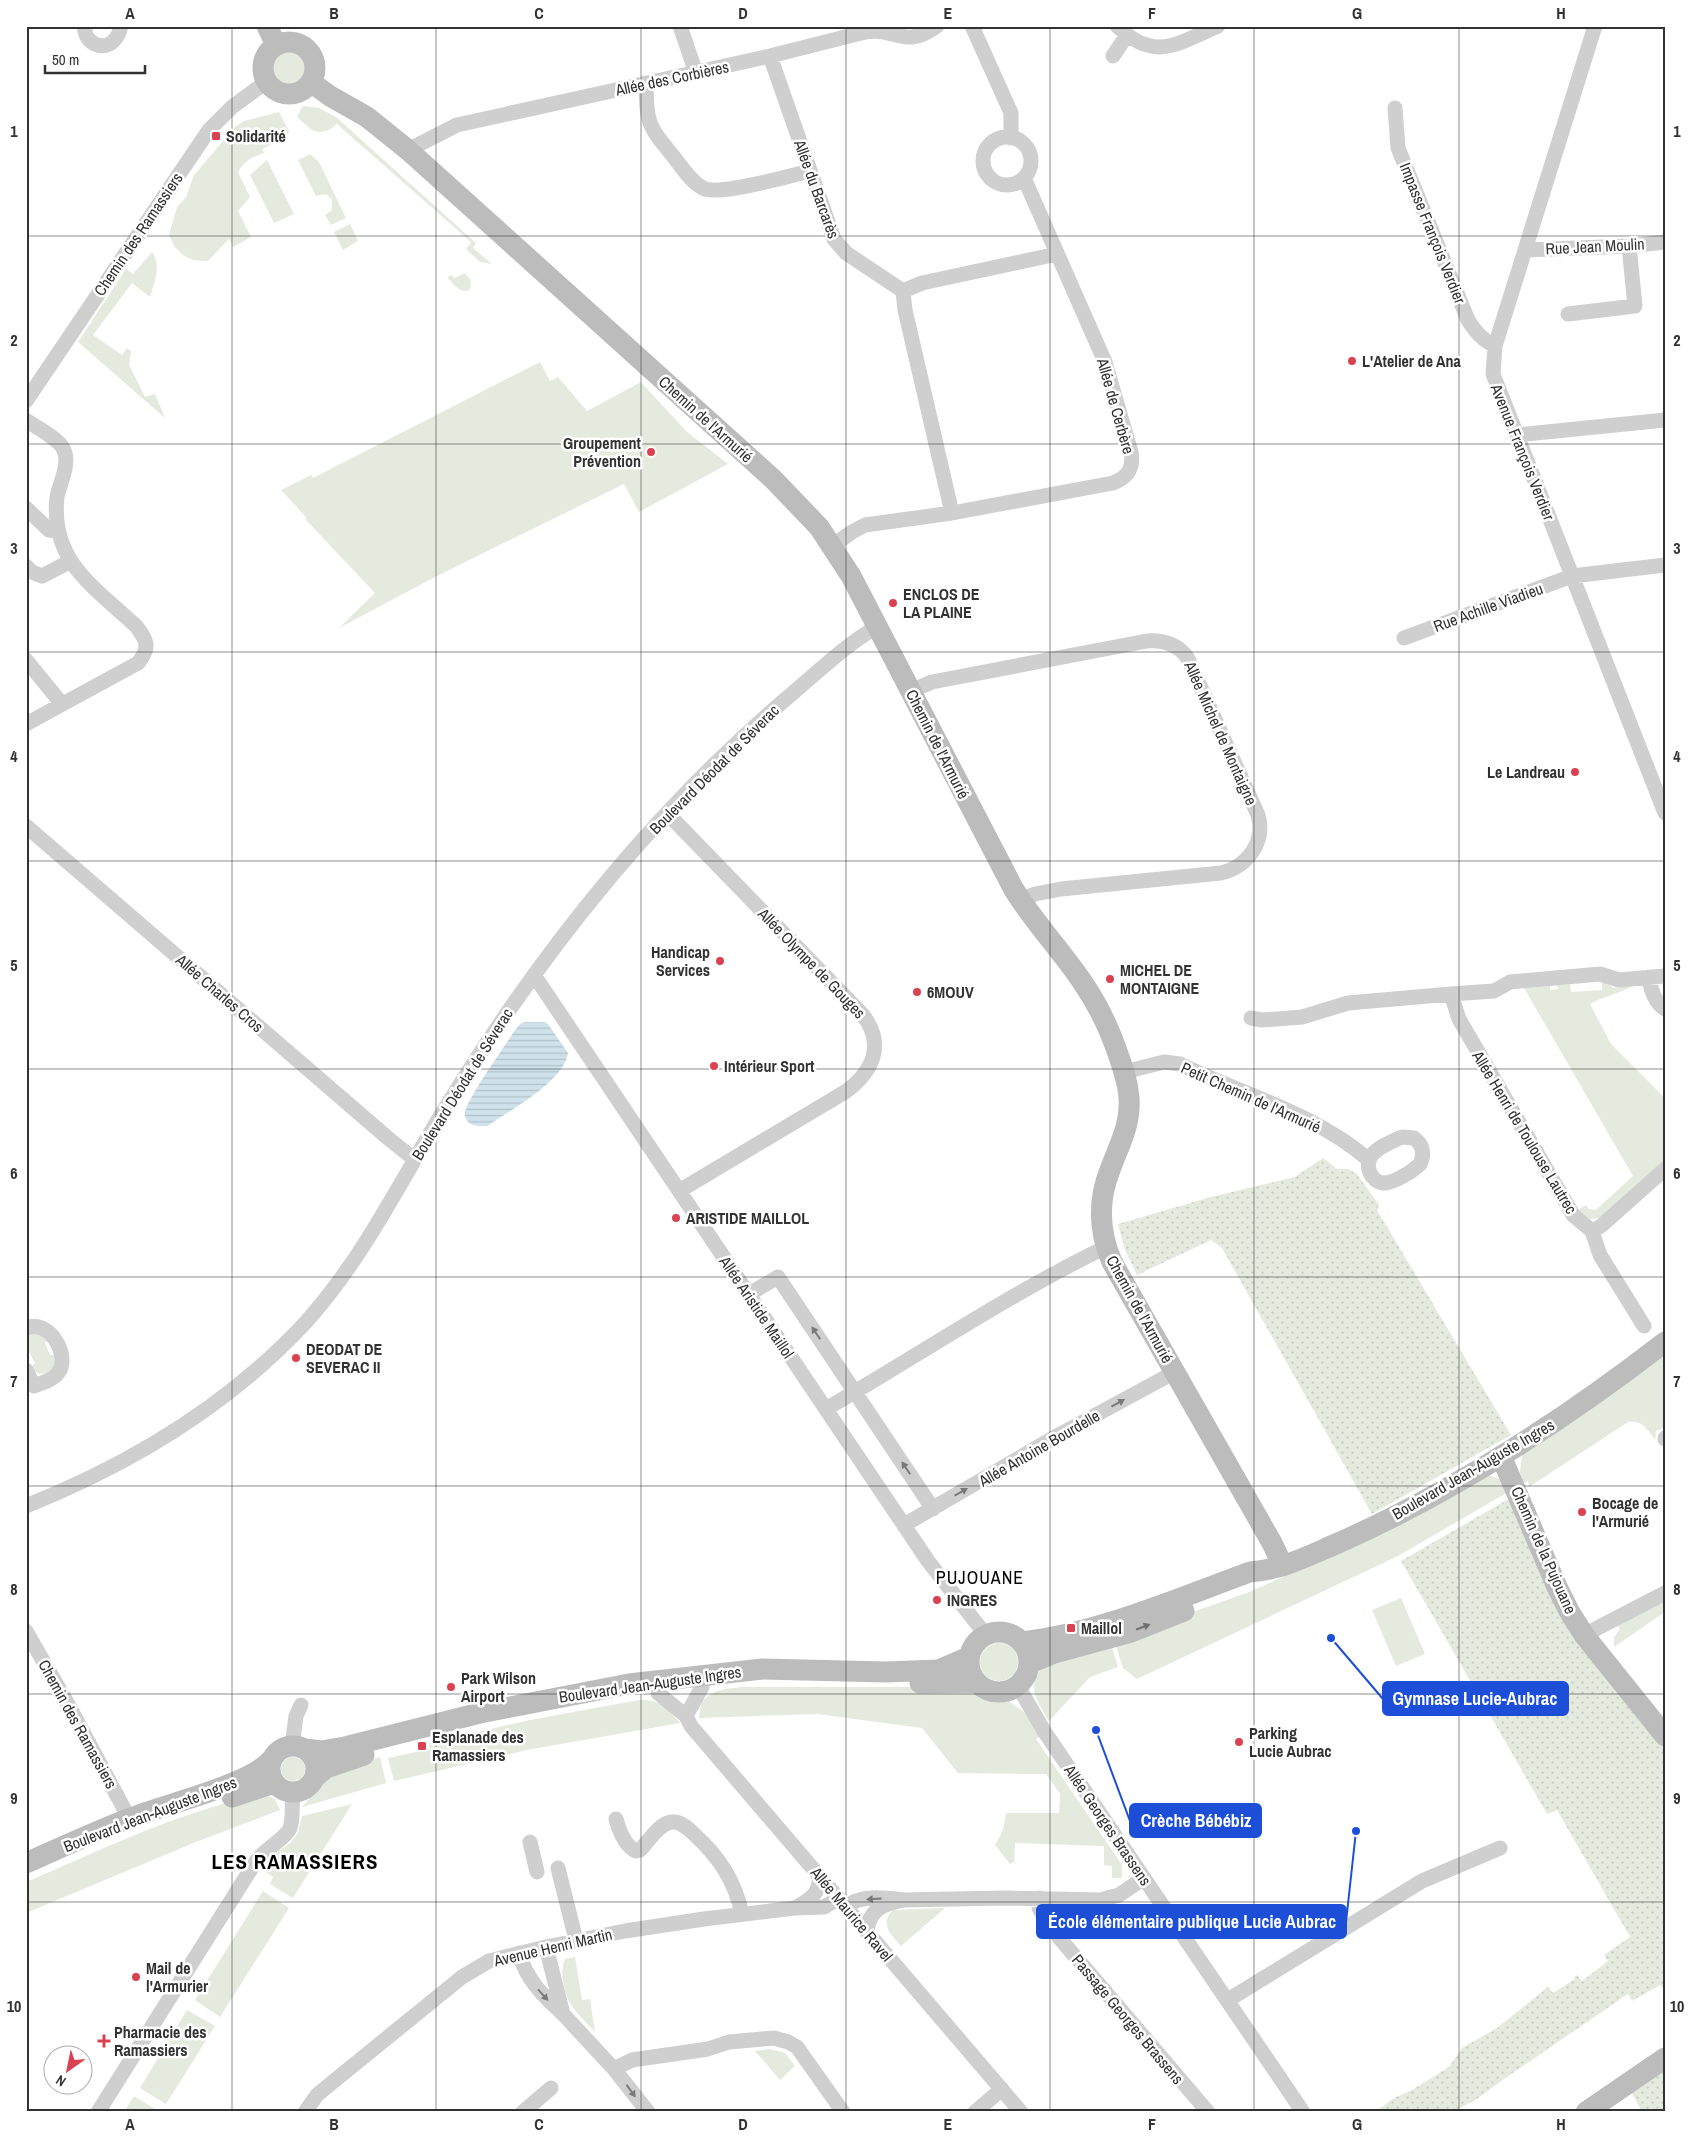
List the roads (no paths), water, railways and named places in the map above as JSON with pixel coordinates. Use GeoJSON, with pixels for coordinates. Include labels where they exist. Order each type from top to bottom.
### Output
{"type":"FeatureCollection","features":[{"type":"Feature","properties":{"kind":"main road"},"geometry":{"type":"LineString","coordinates":[[271,36],[293,42],[308,50],[313,57],[316,66],[315,75],[312,83],[302,92],[288,95],[280,93],[266,82],[262,72],[263,61],[268,52],[271,36]]}},
{"type":"Feature","properties":{"kind":"main road","name":"Chemin de l'Armurié"},"geometry":{"type":"LineString","coordinates":[[312,83],[330,96],[367,117],[408,150],[773,479],[819,527],[832,546],[878,626],[1020,900],[1091,996],[1108,1028],[1124,1072],[1129,1099],[1127,1126],[1123,1141],[1107,1178],[1102,1203],[1101,1219],[1106,1247],[1112,1262],[1272,1543],[1275,1568]]}},
{"type":"Feature","properties":{"kind":"main road","name":"Boulevard Jean-Auguste Ingres"},"geometry":{"type":"LineString","coordinates":[[1023,1642],[1052,1638],[1105,1623],[1250,1572],[1275,1568],[1361,1533],[1501,1456],[1621,1376],[1665,1342]]}},
{"type":"Feature","properties":{"kind":"main road","name":"Chemin de la Pujouane"},"geometry":{"type":"LineString","coordinates":[[1501,1456],[1557,1587],[1584,1635],[1665,1736]]}},
{"type":"Feature","properties":{"kind":"main road","name":"Boulevard Jean-Auguste Ingres"},"geometry":{"type":"LineString","coordinates":[[1030,1663],[1054,1653],[1130,1632],[1255,1584],[1275,1568]]}},
{"type":"Feature","properties":{"kind":"main road"},"geometry":{"type":"LineString","coordinates":[[1005,1632],[1015,1635],[1023,1642],[1028,1652],[1030,1663],[1024,1680],[1018,1686],[1001,1692],[983,1688],[976,1682],[971,1674],[969,1657],[972,1648],[985,1634],[1005,1632]]}},
{"type":"Feature","properties":{"kind":"main road","name":"Boulevard Jean-Auguste Ingres"},"geometry":{"type":"LineString","coordinates":[[299,1747],[320,1751],[345,1747],[480,1713],[629,1684],[762,1668],[886,1672],[939,1670],[969,1657]]}},
{"type":"Feature","properties":{"kind":"main road","name":"Boulevard Jean-Auguste Ingres"},"geometry":{"type":"LineString","coordinates":[[315,1777],[326,1768],[399,1744],[485,1724],[658,1693],[768,1681],[840,1684],[976,1682]]}},
{"type":"Feature","properties":{"kind":"main road"},"geometry":{"type":"LineString","coordinates":[[299,1747],[314,1758],[316,1764],[315,1777],[306,1788],[284,1788],[270,1775],[271,1760],[280,1750],[299,1747]]}},
{"type":"Feature","properties":{"kind":"main road","name":"Boulevard Jean-Auguste Ingres"},"geometry":{"type":"LineString","coordinates":[[26,1863],[129,1818],[258,1772],[271,1760]]}},
{"type":"Feature","properties":{"kind":"main road","name":"Boulevard Jean-Auguste Ingres"},"geometry":{"type":"LineString","coordinates":[[26,1876],[129,1832],[284,1788]]}},
{"type":"Feature","properties":{"kind":"main road"},"geometry":{"type":"LineString","coordinates":[[1586,2112],[1665,2058]]}},
{"type":"Feature","properties":{"kind":"street"},"geometry":{"type":"LineString","coordinates":[[85,26],[84,30],[89,40],[98,46],[110,45],[118,37],[121,26]]}},
{"type":"Feature","properties":{"kind":"street"},"geometry":{"type":"LineString","coordinates":[[680,26],[696,72]]}},
{"type":"Feature","properties":{"kind":"street","name":"Allée des Corbières"},"geometry":{"type":"LineString","coordinates":[[408,150],[457,125],[770,56],[872,31],[915,38],[937,26]]}},
{"type":"Feature","properties":{"kind":"street"},"geometry":{"type":"LineString","coordinates":[[972,26],[1011,113],[1011,138]]}},
{"type":"Feature","properties":{"kind":"street"},"geometry":{"type":"LineString","coordinates":[[1113,56],[1122,31],[1143,44],[1163,48],[1180,44],[1218,26]]}},
{"type":"Feature","properties":{"kind":"street","name":"Avenue François Verdier"},"geometry":{"type":"LineString","coordinates":[[1595,26],[1495,346],[1493,374],[1665,812]]}},
{"type":"Feature","properties":{"kind":"street","name":"Allée du Barcarès"},"geometry":{"type":"LineString","coordinates":[[770,56],[836,244],[846,253],[903,291]]}},
{"type":"Feature","properties":{"kind":"street","name":"Chemin des Ramassiers"},"geometry":{"type":"LineString","coordinates":[[26,401],[209,130],[232,107],[266,82]]}},
{"type":"Feature","properties":{"kind":"street"},"geometry":{"type":"LineString","coordinates":[[646,83],[646,116],[652,130],[692,179],[704,188],[721,190],[810,171]]}},
{"type":"Feature","properties":{"kind":"street","name":"Impasse François Verdier"},"geometry":{"type":"LineString","coordinates":[[1395,108],[1398,148],[1468,320],[1476,332],[1487,342],[1495,346]]}},
{"type":"Feature","properties":{"kind":"street"},"geometry":{"type":"LineString","coordinates":[[1011,138],[1026,146],[1030,154],[1031,163],[1029,171],[1024,178],[1014,184],[1001,184],[991,178],[984,168],[984,156],[989,146],[999,139],[1011,138]]}},
{"type":"Feature","properties":{"kind":"street","name":"Allée de Cerbère"},"geometry":{"type":"LineString","coordinates":[[832,546],[865,525],[952,513],[1113,483],[1126,476],[1129,472],[1132,459],[1131,452],[1106,362],[1024,178]]}},
{"type":"Feature","properties":{"kind":"street","name":"Rue Jean Moulin"},"geometry":{"type":"LineString","coordinates":[[1526,250],[1628,246],[1665,242]]}},
{"type":"Feature","properties":{"kind":"street"},"geometry":{"type":"LineString","coordinates":[[1568,314],[1635,306],[1628,246]]}},
{"type":"Feature","properties":{"kind":"street"},"geometry":{"type":"LineString","coordinates":[[952,513],[905,310],[903,291],[922,283],[1057,254]]}},
{"type":"Feature","properties":{"kind":"street"},"geometry":{"type":"LineString","coordinates":[[26,420],[58,443],[65,455],[65,468],[57,504],[59,532],[71,561],[136,626],[143,635],[147,645],[145,654],[138,663],[26,724]]}},
{"type":"Feature","properties":{"kind":"street"},"geometry":{"type":"LineString","coordinates":[[1517,435],[1665,420]]}},
{"type":"Feature","properties":{"kind":"street"},"geometry":{"type":"LineString","coordinates":[[26,508],[49,530],[59,532]]}},
{"type":"Feature","properties":{"kind":"street"},"geometry":{"type":"LineString","coordinates":[[26,566],[32,572],[42,576],[71,561]]}},
{"type":"Feature","properties":{"kind":"street","name":"Rue Achille Viadieu"},"geometry":{"type":"LineString","coordinates":[[1404,638],[1572,576],[1665,565]]}},
{"type":"Feature","properties":{"kind":"street","name":"Boulevard Déodat de Séverac"},"geometry":{"type":"LineString","coordinates":[[26,1506],[79,1484],[170,1434],[252,1374],[299,1329],[339,1283],[364,1247],[414,1158],[481,1050],[534,976],[593,899],[667,814],[751,728],[829,662],[878,626]]}},
{"type":"Feature","properties":{"kind":"street","name":"Allée Michel de Montaigne"},"geometry":{"type":"LineString","coordinates":[[911,691],[932,682],[1147,641],[1161,641],[1173,644],[1187,658],[1258,815],[1261,830],[1254,849],[1241,865],[1221,873],[1061,889],[1020,900]]}},
{"type":"Feature","properties":{"kind":"street"},"geometry":{"type":"LineString","coordinates":[[26,660],[62,704]]}},
{"type":"Feature","properties":{"kind":"street","name":"Allée Olympe de Gouges"},"geometry":{"type":"LineString","coordinates":[[667,814],[862,1014],[872,1028],[875,1038],[871,1063],[859,1082],[839,1096],[679,1191]]}},
{"type":"Feature","properties":{"kind":"street","name":"Allée Charles Cros"},"geometry":{"type":"LineString","coordinates":[[26,826],[389,1139],[414,1158]]}},
{"type":"Feature","properties":{"kind":"street"},"geometry":{"type":"LineString","coordinates":[[1251,1018],[1262,1020],[1302,1017],[1348,1003],[1494,991],[1510,982],[1600,974],[1619,980],[1665,976]]}},
{"type":"Feature","properties":{"kind":"street","name":"Allée Aristide Maillol"},"geometry":{"type":"LineString","coordinates":[[534,976],[928,1561],[985,1634]]}},
{"type":"Feature","properties":{"kind":"street"},"geometry":{"type":"LineString","coordinates":[[1649,978],[1650,987],[1660,1005],[1665,1009]]}},
{"type":"Feature","properties":{"kind":"street","name":"Allée Henri de Toulouse Lautrec"},"geometry":{"type":"LineString","coordinates":[[1451,994],[1460,1019],[1573,1215],[1592,1231]]}},
{"type":"Feature","properties":{"kind":"street","name":"Petit Chemin de l'Armurié"},"geometry":{"type":"LineString","coordinates":[[1124,1072],[1156,1064],[1180,1064],[1320,1126],[1355,1148],[1369,1160]]}},
{"type":"Feature","properties":{"kind":"street"},"geometry":{"type":"LineString","coordinates":[[1644,1326],[1600,1255],[1592,1231],[1601,1226],[1665,1169]]}},
{"type":"Feature","properties":{"kind":"street"},"geometry":{"type":"LineString","coordinates":[[826,1409],[904,1361],[1075,1262],[1106,1247]]}},
{"type":"Feature","properties":{"kind":"street"},"geometry":{"type":"LineString","coordinates":[[749,1294],[778,1277],[933,1509]]}},
{"type":"Feature","properties":{"kind":"street"},"geometry":{"type":"LineString","coordinates":[[26,1328],[40,1326],[50,1332],[62,1361],[59,1372],[55,1376],[30,1388],[26,1370]]}},
{"type":"Feature","properties":{"kind":"street","name":"Allée Antoine Bourdelle"},"geometry":{"type":"LineString","coordinates":[[904,1525],[1056,1437],[1175,1372]]}},
{"type":"Feature","properties":{"kind":"street"},"geometry":{"type":"LineString","coordinates":[[1584,1635],[1665,1593]]}},
{"type":"Feature","properties":{"kind":"street","name":"Chemin des Ramassiers"},"geometry":{"type":"LineString","coordinates":[[26,1631],[74,1713],[129,1818]]}},
{"type":"Feature","properties":{"kind":"street","name":"Allée Georges Brassens"},"geometry":{"type":"LineString","coordinates":[[1018,1686],[1044,1730],[1302,2112]]}},
{"type":"Feature","properties":{"kind":"street"},"geometry":{"type":"LineString","coordinates":[[686,1716],[702,1688]]}},
{"type":"Feature","properties":{"kind":"street","name":"Allée Maurice Ravel"},"geometry":{"type":"LineString","coordinates":[[658,1693],[686,1716],[691,1726],[1002,2089],[1018,2111]]}},
{"type":"Feature","properties":{"kind":"street"},"geometry":{"type":"LineString","coordinates":[[299,1747],[296,1716],[301,1705]]}},
{"type":"Feature","properties":{"kind":"street"},"geometry":{"type":"LineString","coordinates":[[98,2112],[256,1861],[270,1846],[288,1832],[291,1824],[284,1788]]}},
{"type":"Feature","properties":{"kind":"street"},"geometry":{"type":"LineString","coordinates":[[616,1819],[627,1844],[636,1851],[640,1850],[664,1825],[676,1822],[687,1828],[720,1862],[735,1888],[742,1914]]}},
{"type":"Feature","properties":{"kind":"street"},"geometry":{"type":"LineString","coordinates":[[530,1842],[537,1872]]}},
{"type":"Feature","properties":{"kind":"street"},"geometry":{"type":"LineString","coordinates":[[1228,2000],[1422,1880],[1500,1848]]}},
{"type":"Feature","properties":{"kind":"street"},"geometry":{"type":"LineString","coordinates":[[558,1868],[576,1940]]}},
{"type":"Feature","properties":{"kind":"street","name":"Avenue Henri Martin"},"geometry":{"type":"LineString","coordinates":[[795,1908],[813,1897],[819,1886],[819,1875]]}},
{"type":"Feature","properties":{"kind":"street","name":"Avenue Henri Martin"},"geometry":{"type":"LineString","coordinates":[[305,2112],[317,2094],[462,1977],[489,1961],[576,1940],[674,1923],[795,1908],[824,1908],[856,1900],[885,1898],[904,1900],[1039,1898],[1100,1900],[1112,1898],[1125,1892],[1144,1878]]}},
{"type":"Feature","properties":{"kind":"street","name":"Passage Georges Brassens"},"geometry":{"type":"LineString","coordinates":[[1039,1898],[1039,1908],[1050,1927],[1208,2112]]}},
{"type":"Feature","properties":{"kind":"street","name":"Avenue Henri Martin"},"geometry":{"type":"LineString","coordinates":[[867,1932],[869,1921],[876,1908],[888,1903],[904,1900]]}},
{"type":"Feature","properties":{"kind":"street"},"geometry":{"type":"LineString","coordinates":[[546,1947],[563,2014]]}},
{"type":"Feature","properties":{"kind":"street"},"geometry":{"type":"LineString","coordinates":[[519,1953],[523,1967],[530,1980],[614,2069],[648,2112]]}},
{"type":"Feature","properties":{"kind":"street"},"geometry":{"type":"LineString","coordinates":[[614,2069],[632,2060],[708,2049],[729,2042],[774,2038],[788,2042],[796,2047],[843,2112]]}},
{"type":"Feature","properties":{"kind":"street"},"geometry":{"type":"LineString","coordinates":[[524,2112],[551,2088]]}},
{"type":"Feature","properties":{"kind":"street"},"geometry":{"type":"LineString","coordinates":[[975,2112],[1002,2089]]}},
{"type":"Feature","properties":{"kind":"place","name":"Solidarité"},"geometry":{"type":"Point","coordinates":[216,136]}},
{"type":"Feature","properties":{"kind":"place","name":"L'Atelier de Ana"},"geometry":{"type":"Point","coordinates":[1352,361]}},
{"type":"Feature","properties":{"kind":"place","name":"Groupement Prévention"},"geometry":{"type":"Point","coordinates":[651,452]}},
{"type":"Feature","properties":{"kind":"place","name":"ENCLOS DE LA PLAINE"},"geometry":{"type":"Point","coordinates":[893,603]}},
{"type":"Feature","properties":{"kind":"place","name":"Le Landreau"},"geometry":{"type":"Point","coordinates":[1575,772]}},
{"type":"Feature","properties":{"kind":"place","name":"Handicap Services"},"geometry":{"type":"Point","coordinates":[720,961]}},
{"type":"Feature","properties":{"kind":"place","name":"MICHEL DE MONTAIGNE"},"geometry":{"type":"Point","coordinates":[1110,979]}},
{"type":"Feature","properties":{"kind":"place","name":"6MOUV"},"geometry":{"type":"Point","coordinates":[917,992]}},
{"type":"Feature","properties":{"kind":"place","name":"Intérieur Sport"},"geometry":{"type":"Point","coordinates":[714,1066]}},
{"type":"Feature","properties":{"kind":"place","name":"ARISTIDE MAILLOL"},"geometry":{"type":"Point","coordinates":[676,1218]}},
{"type":"Feature","properties":{"kind":"place","name":"DEODAT DE SEVERAC II"},"geometry":{"type":"Point","coordinates":[296,1358]}},
{"type":"Feature","properties":{"kind":"place","name":"Bocage de l'Armurié"},"geometry":{"type":"Point","coordinates":[1582,1512]}},
{"type":"Feature","properties":{"kind":"place","name":"INGRES"},"geometry":{"type":"Point","coordinates":[937,1600]}},
{"type":"Feature","properties":{"kind":"place","name":"Maillol"},"geometry":{"type":"Point","coordinates":[1071,1628]}},
{"type":"Feature","properties":{"kind":"place","name":"Gymnase Lucie-Aubrac"},"geometry":{"type":"Point","coordinates":[1331,1638]}},
{"type":"Feature","properties":{"kind":"place","name":"Park Wilson Airport"},"geometry":{"type":"Point","coordinates":[451,1687]}},
{"type":"Feature","properties":{"kind":"place","name":"Crèche Bébébiz"},"geometry":{"type":"Point","coordinates":[1096,1730]}},
{"type":"Feature","properties":{"kind":"place","name":"Parking Lucie Aubrac"},"geometry":{"type":"Point","coordinates":[1239,1742]}},
{"type":"Feature","properties":{"kind":"place","name":"Esplanade des Ramassiers"},"geometry":{"type":"Point","coordinates":[422,1746]}},
{"type":"Feature","properties":{"kind":"place","name":"École élémentaire publique Lucie Aubrac"},"geometry":{"type":"Point","coordinates":[1356,1831]}},
{"type":"Feature","properties":{"kind":"place","name":"Mail de l'Armurier"},"geometry":{"type":"Point","coordinates":[136,1977]}},
{"type":"Feature","properties":{"kind":"place","name":"Pharmacie des Ramassiers"},"geometry":{"type":"Point","coordinates":[104,2041]}},
{"type":"Feature","properties":{"kind":"district","name":"PUJOUANE"},"geometry":{"type":"Point","coordinates":[980,1577]}},
{"type":"Feature","properties":{"kind":"district","name":"LES RAMASSIERS"},"geometry":{"type":"Point","coordinates":[295,1861]}}]}
